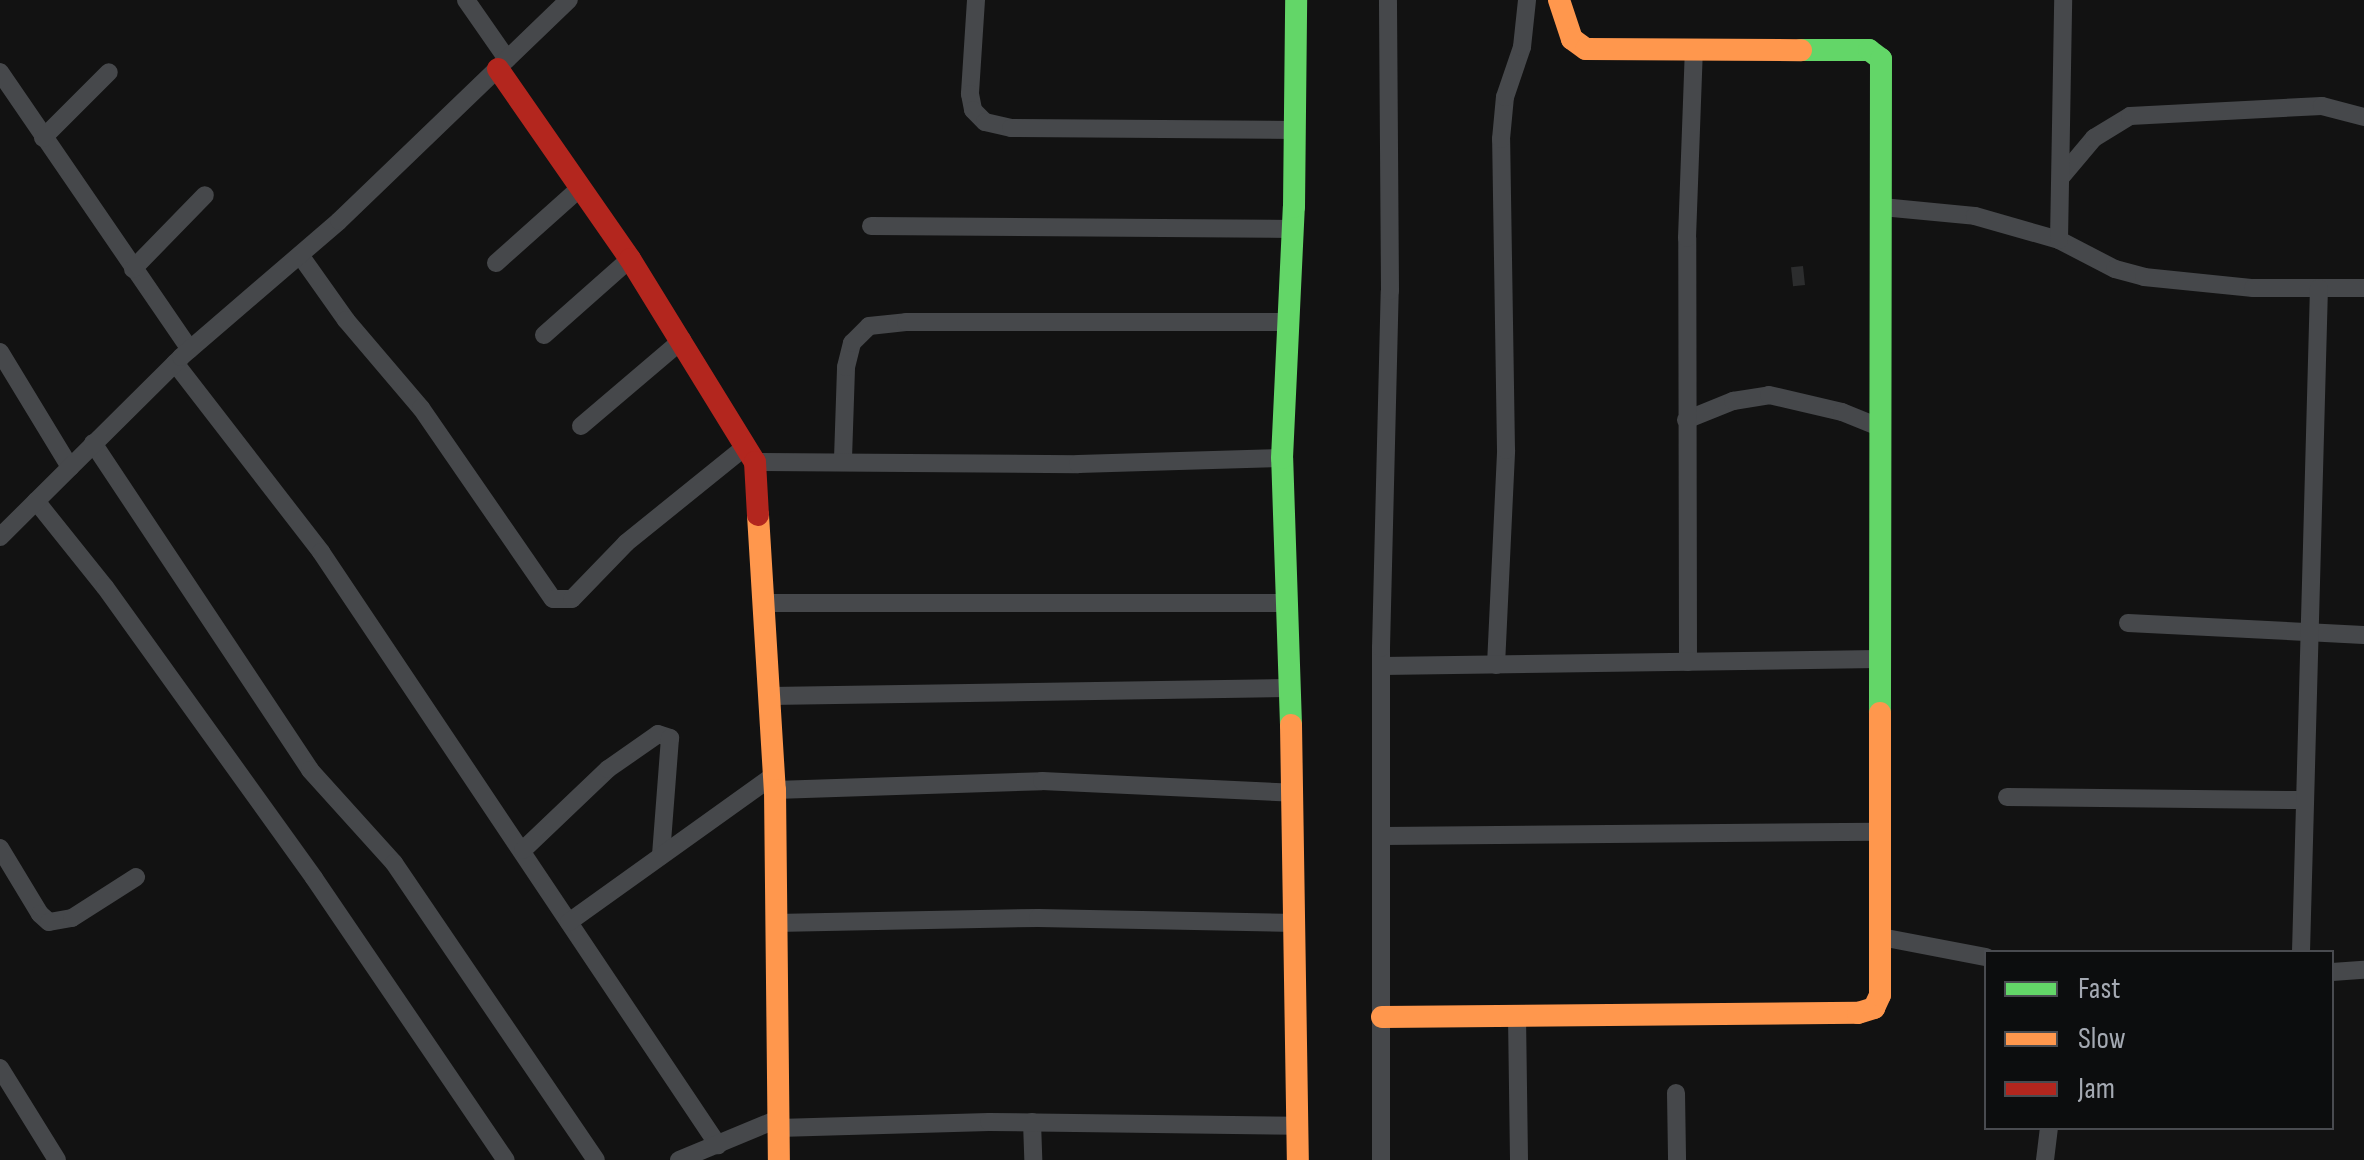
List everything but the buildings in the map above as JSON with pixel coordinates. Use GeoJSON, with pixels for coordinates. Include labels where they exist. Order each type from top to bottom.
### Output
{"type":"FeatureCollection","features":[{"type":"Feature","properties":{"kind":"street"},"geometry":{"type":"LineString","coordinates":[[466,0],[502,64],[682,340],[751,454],[766,603],[774,782],[779,1160]]}},
{"type":"Feature","properties":{"kind":"street"},"geometry":{"type":"LineString","coordinates":[[0,538],[175,363],[300,255],[569,0]]}},
{"type":"Feature","properties":{"kind":"street"},"geometry":{"type":"LineString","coordinates":[[976,0],[970,94],[972,110],[984,122],[1011,128],[1295,130]]}},
{"type":"Feature","properties":{"kind":"street"},"geometry":{"type":"LineString","coordinates":[[1296,0],[1293,229],[1282,458],[1296,923],[1298,1160]]}},
{"type":"Feature","properties":{"kind":"street"},"geometry":{"type":"LineString","coordinates":[[1382,1160],[1382,666],[1390,291],[1388,0]]}},
{"type":"Feature","properties":{"kind":"street"},"geometry":{"type":"LineString","coordinates":[[1496,665],[1506,450],[1501,139],[1505,97],[1522,47],[1526,0]]}},
{"type":"Feature","properties":{"kind":"street"},"geometry":{"type":"LineString","coordinates":[[1382,1017],[1858,1013],[1874,1008],[1880,995],[1877,658],[1882,207],[1878,52],[1586,49],[1572,39],[1559,0]]}},
{"type":"Feature","properties":{"kind":"street"},"geometry":{"type":"LineString","coordinates":[[2059,240],[2063,0]]}},
{"type":"Feature","properties":{"kind":"street"},"geometry":{"type":"LineString","coordinates":[[1688,662],[1686,420],[1694,51]]}},
{"type":"Feature","properties":{"kind":"street"},"geometry":{"type":"LineString","coordinates":[[0,72],[190,349]]}},
{"type":"Feature","properties":{"kind":"street"},"geometry":{"type":"LineString","coordinates":[[42,138],[109,72]]}},
{"type":"Feature","properties":{"kind":"street"},"geometry":{"type":"LineString","coordinates":[[2062,176],[2094,138],[2130,116],[2322,106],[2364,117]]}},
{"type":"Feature","properties":{"kind":"street"},"geometry":{"type":"LineString","coordinates":[[496,263],[580,188]]}},
{"type":"Feature","properties":{"kind":"street"},"geometry":{"type":"LineString","coordinates":[[133,269],[205,196]]}},
{"type":"Feature","properties":{"kind":"street"},"geometry":{"type":"LineString","coordinates":[[1882,207],[1975,216],[2059,240],[2114,268],[2144,278],[2253,288],[2364,288]]}},
{"type":"Feature","properties":{"kind":"street"},"geometry":{"type":"LineString","coordinates":[[872,226],[1293,229]]}},
{"type":"Feature","properties":{"kind":"street"},"geometry":{"type":"LineString","coordinates":[[300,255],[346,320],[421,408],[552,599],[572,599],[664,510],[751,454],[990,464],[1282,458]]}},
{"type":"Feature","properties":{"kind":"street"},"geometry":{"type":"LineString","coordinates":[[544,335],[630,259]]}},
{"type":"Feature","properties":{"kind":"street"},"geometry":{"type":"LineString","coordinates":[[2300,950],[2319,288]]}},
{"type":"Feature","properties":{"kind":"street"},"geometry":{"type":"LineString","coordinates":[[843,459],[846,367],[852,343],[870,326],[906,322],[1288,322]]}},
{"type":"Feature","properties":{"kind":"street"},"geometry":{"type":"LineString","coordinates":[[581,426],[682,340]]}},
{"type":"Feature","properties":{"kind":"street"},"geometry":{"type":"LineString","coordinates":[[0,352],[70,467]]}},
{"type":"Feature","properties":{"kind":"street"},"geometry":{"type":"LineString","coordinates":[[175,363],[321,552],[718,1145]]}},
{"type":"Feature","properties":{"kind":"street"},"geometry":{"type":"LineString","coordinates":[[1686,420],[1733,401],[1769,394],[1842,412],[1879,427]]}},
{"type":"Feature","properties":{"kind":"street"},"geometry":{"type":"LineString","coordinates":[[94,443],[310,770],[394,863],[596,1160]]}},
{"type":"Feature","properties":{"kind":"street"},"geometry":{"type":"LineString","coordinates":[[36,501],[105,587],[314,878],[506,1160]]}},
{"type":"Feature","properties":{"kind":"street"},"geometry":{"type":"LineString","coordinates":[[766,603],[1287,603]]}},
{"type":"Feature","properties":{"kind":"street"},"geometry":{"type":"LineString","coordinates":[[2128,623],[2364,635]]}},
{"type":"Feature","properties":{"kind":"street"},"geometry":{"type":"LineString","coordinates":[[1382,666],[1877,658]]}},
{"type":"Feature","properties":{"kind":"street"},"geometry":{"type":"LineString","coordinates":[[770,696],[1290,688]]}},
{"type":"Feature","properties":{"kind":"street"},"geometry":{"type":"LineString","coordinates":[[523,850],[608,769],[658,734],[670,738],[661,856]]}},
{"type":"Feature","properties":{"kind":"street"},"geometry":{"type":"LineString","coordinates":[[570,922],[774,782],[1042,782],[1293,793]]}},
{"type":"Feature","properties":{"kind":"street"},"geometry":{"type":"LineString","coordinates":[[2008,797],[2304,800]]}},
{"type":"Feature","properties":{"kind":"street"},"geometry":{"type":"LineString","coordinates":[[1383,836],[1877,832]]}},
{"type":"Feature","properties":{"kind":"street"},"geometry":{"type":"LineString","coordinates":[[0,848],[40,914],[50,922],[72,918],[136,878]]}},
{"type":"Feature","properties":{"kind":"street"},"geometry":{"type":"LineString","coordinates":[[775,923],[1038,918],[1296,923]]}},
{"type":"Feature","properties":{"kind":"street"},"geometry":{"type":"LineString","coordinates":[[1880,937],[1984,957]]}},
{"type":"Feature","properties":{"kind":"street"},"geometry":{"type":"LineString","coordinates":[[2334,972],[2364,970]]}},
{"type":"Feature","properties":{"kind":"street"},"geometry":{"type":"LineString","coordinates":[[1516,1016],[1519,1160]]}},
{"type":"Feature","properties":{"kind":"street"},"geometry":{"type":"LineString","coordinates":[[0,1068],[57,1160]]}},
{"type":"Feature","properties":{"kind":"street"},"geometry":{"type":"LineString","coordinates":[[1676,1092],[1677,1160]]}},
{"type":"Feature","properties":{"kind":"street"},"geometry":{"type":"LineString","coordinates":[[1032,1122],[1034,1160]]}},
{"type":"Feature","properties":{"kind":"street"},"geometry":{"type":"LineString","coordinates":[[679,1160],[778,1124],[1298,1126]]}},
{"type":"Feature","properties":{"kind":"street"},"geometry":{"type":"LineString","coordinates":[[2044,1160],[2048,1130]]}},
{"type":"Feature","properties":{"kind":"traffic: fast"},"geometry":{"type":"LineString","coordinates":[[1291,725],[1282,458],[1294,207],[1296,0]]}},
{"type":"Feature","properties":{"kind":"traffic: fast"},"geometry":{"type":"LineString","coordinates":[[1801,50],[1869,50],[1881,59],[1880,713]]}},
{"type":"Feature","properties":{"kind":"traffic: slow"},"geometry":{"type":"LineString","coordinates":[[1559,0],[1572,39],[1586,49],[1801,50]]}},
{"type":"Feature","properties":{"kind":"traffic: slow"},"geometry":{"type":"LineString","coordinates":[[758,515],[775,790],[779,1160]]}},
{"type":"Feature","properties":{"kind":"traffic: slow"},"geometry":{"type":"LineString","coordinates":[[1382,1017],[1858,1013],[1874,1008],[1880,995],[1880,713]]}},
{"type":"Feature","properties":{"kind":"traffic: slow"},"geometry":{"type":"LineString","coordinates":[[1291,725],[1298,1160]]}},
{"type":"Feature","properties":{"kind":"traffic: jam"},"geometry":{"type":"LineString","coordinates":[[498,69],[630,259],[755,462],[758,515]]}}]}
